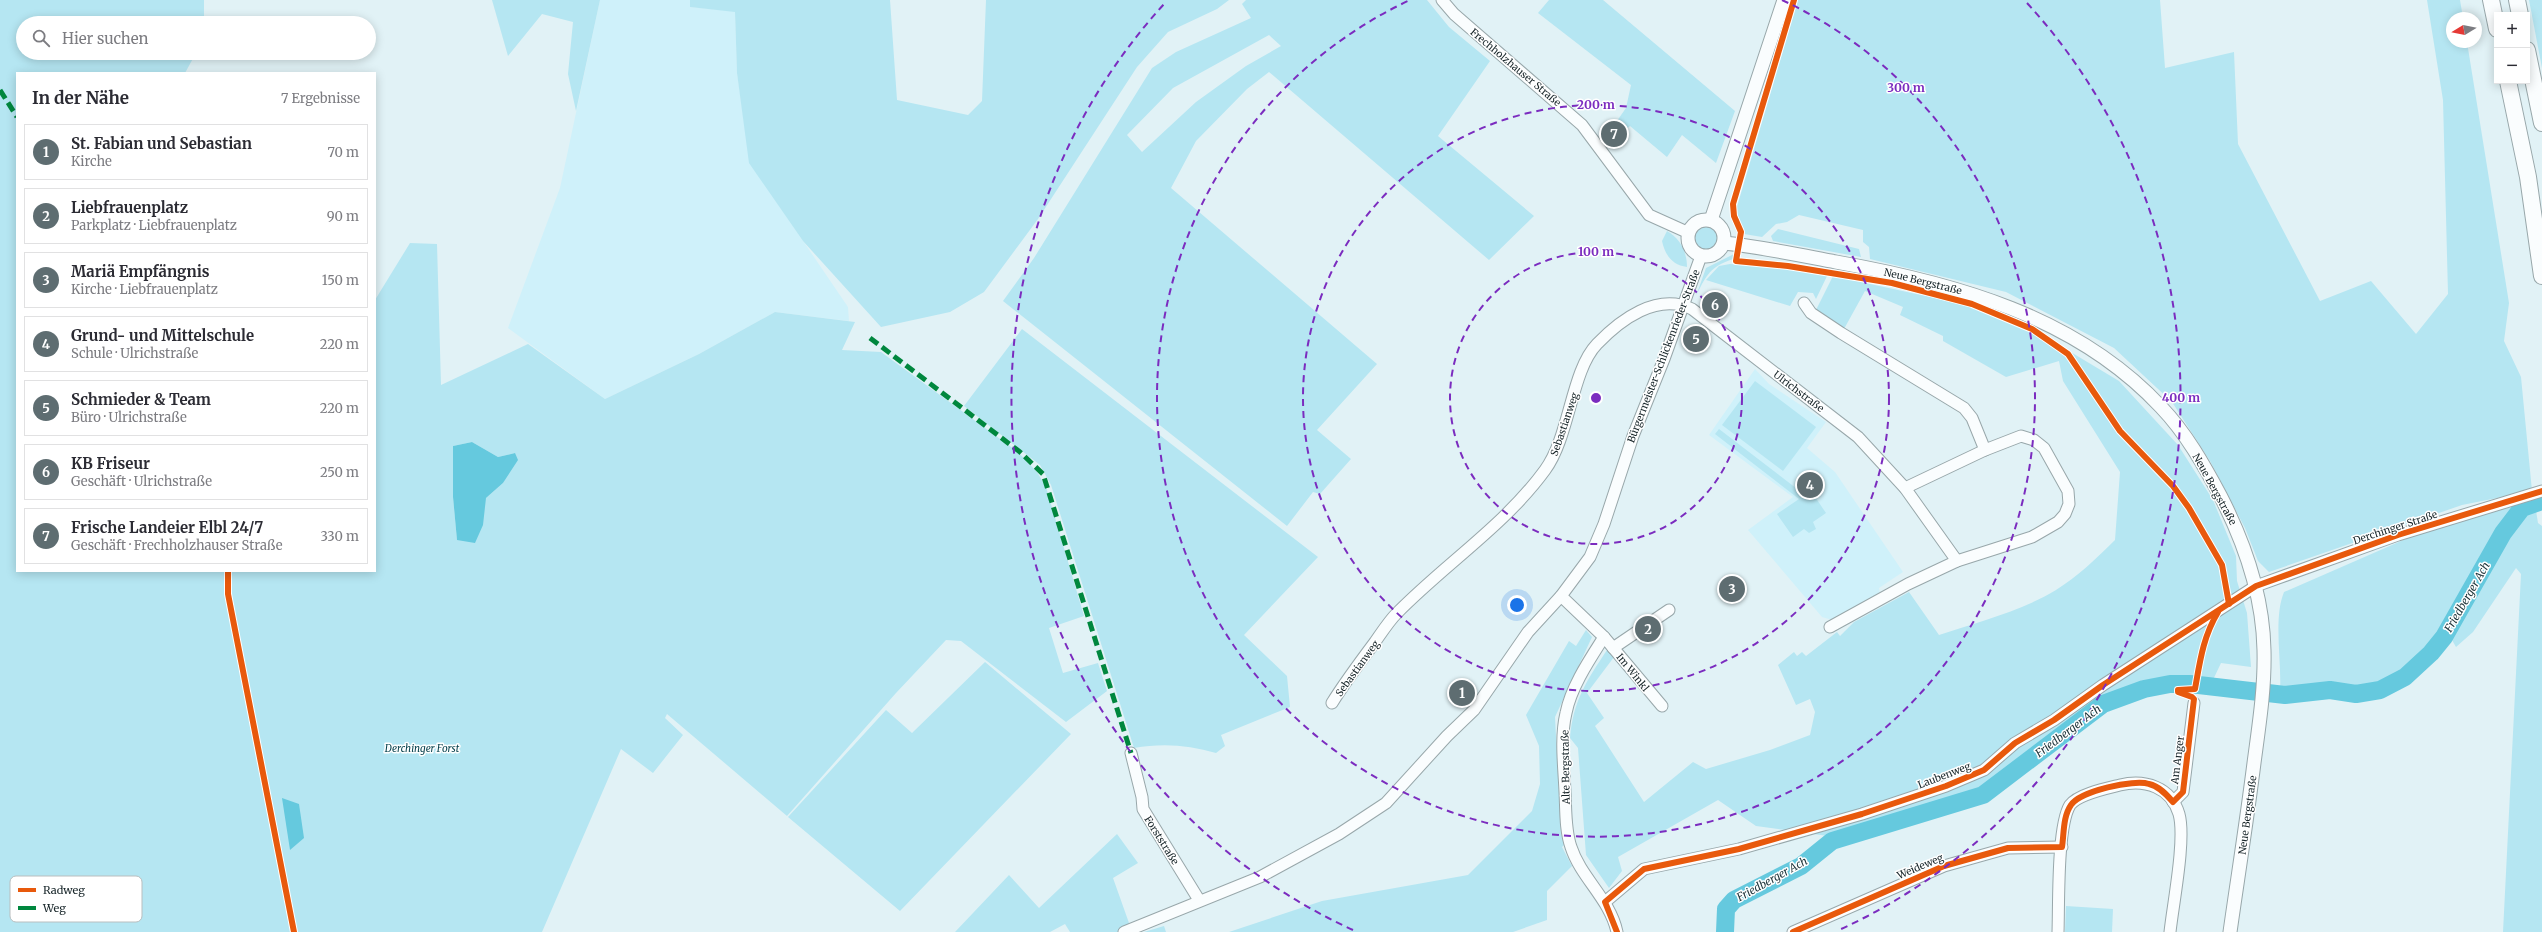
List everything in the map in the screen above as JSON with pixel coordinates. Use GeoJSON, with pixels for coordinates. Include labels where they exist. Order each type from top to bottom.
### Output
{"type":"FeatureCollection","features":[{"type":"Feature","properties":{"kind":"highway"},"geometry":{"type":"LineString","coordinates":[[2491,0],[2494,14]]}},
{"type":"Feature","properties":{"kind":"highway"},"geometry":{"type":"LineString","coordinates":[[2517,0],[2519,12]]}},
{"type":"Feature","properties":{"kind":"highway"},"geometry":{"type":"LineString","coordinates":[[2530,65],[2542,123]]}},
{"type":"Feature","properties":{"kind":"highway"},"geometry":{"type":"LineString","coordinates":[[2509,84],[2528,177],[2542,276]]}},
{"type":"Feature","properties":{"kind":"main road"},"geometry":{"type":"LineString","coordinates":[[1711,220],[1784,0]]}},
{"type":"Feature","properties":{"kind":"main road"},"geometry":{"type":"LineString","coordinates":[[1711,220],[1722,229],[1724,243],[1715,254],[1701,256],[1690,247],[1689,233],[1697,222],[1711,220]]}},
{"type":"Feature","properties":{"kind":"main road","name":"Neue Bergstraße"},"geometry":{"type":"LineString","coordinates":[[1724,243],[1882,270],[1956,287],[2030,315],[2078,340],[2106,358],[2161,407],[2202,461],[2237,528],[2256,586],[2264,648],[2262,702],[2230,932]]}},
{"type":"Feature","properties":{"kind":"street","name":"Frechholzhauser Straße"},"geometry":{"type":"LineString","coordinates":[[1442,0],[1454,14],[1582,125],[1603,150],[1637,202],[1649,215],[1689,233]]}},
{"type":"Feature","properties":{"kind":"street","name":"Bürgermeister-Schlickenrieder-Straße"},"geometry":{"type":"LineString","coordinates":[[1124,932],[1260,876],[1308,853],[1386,803],[1447,736],[1474,710],[1528,632],[1561,596],[1585,564],[1597,542],[1633,436],[1684,305],[1701,256]]}},
{"type":"Feature","properties":{"kind":"street","name":"Sebastianweg"},"geometry":{"type":"LineString","coordinates":[[1332,703],[1396,614],[1515,505],[1551,461],[1559,445],[1584,369],[1597,344],[1633,316],[1648,307],[1662,303],[1684,305]]}},
{"type":"Feature","properties":{"kind":"street"},"geometry":{"type":"LineString","coordinates":[[1804,303],[1811,313],[1841,334],[1964,408],[1972,418],[1985,450]]}},
{"type":"Feature","properties":{"kind":"street","name":"Ulrichstraße"},"geometry":{"type":"LineString","coordinates":[[1684,305],[1858,437],[1905,488],[1957,561]]}},
{"type":"Feature","properties":{"kind":"street"},"geometry":{"type":"LineString","coordinates":[[1830,627],[1908,584],[1957,561],[2032,537],[2058,522],[2065,514],[2070,504],[2068,491],[2044,448],[2034,440],[2022,436],[1985,450],[1905,488]]}},
{"type":"Feature","properties":{"kind":"street","name":"Derchinger Straße"},"geometry":{"type":"LineString","coordinates":[[2256,586],[2398,535],[2542,491]]}},
{"type":"Feature","properties":{"kind":"street","name":"Laubenweg"},"geometry":{"type":"LineString","coordinates":[[1605,902],[1644,869],[1739,849],[1862,814],[1946,786],[1984,770],[2015,743],[2054,720],[2256,586]]}},
{"type":"Feature","properties":{"kind":"street"},"geometry":{"type":"LineString","coordinates":[[1561,596],[1604,637]]}},
{"type":"Feature","properties":{"kind":"street"},"geometry":{"type":"LineString","coordinates":[[1613,648],[1669,610]]}},
{"type":"Feature","properties":{"kind":"street","name":"Im Winkl"},"geometry":{"type":"LineString","coordinates":[[1604,637],[1662,706]]}},
{"type":"Feature","properties":{"kind":"street","name":"Alte Bergstraße"},"geometry":{"type":"LineString","coordinates":[[1604,637],[1574,691],[1566,712],[1563,733],[1566,812],[1571,847],[1582,869],[1605,902],[1620,931]]}},
{"type":"Feature","properties":{"kind":"street","name":"Am Anger"},"geometry":{"type":"LineString","coordinates":[[2058,932],[2062,847],[2066,816],[2070,805],[2074,801],[2098,791],[2144,782],[2158,788],[2174,802],[2183,792],[2194,703]]}},
{"type":"Feature","properties":{"kind":"street","name":"Forststraße"},"geometry":{"type":"LineString","coordinates":[[1131,752],[1142,797],[1143,810],[1199,900]]}},
{"type":"Feature","properties":{"kind":"street"},"geometry":{"type":"LineString","coordinates":[[2170,932],[2180,839],[2179,814],[2174,802]]}},
{"type":"Feature","properties":{"kind":"street","name":"Weideweg"},"geometry":{"type":"LineString","coordinates":[[1793,932],[1951,864],[2008,848],[2062,847]]}},
{"type":"Feature","properties":{"kind":"shaded area"},"geometry":{"type":"Polygon","coordinates":[[[600,0],[690,0],[690,7],[735,11],[737,73],[750,163],[848,307],[849,321],[775,312],[699,354],[605,399],[508,328],[560,188],[600,0]]]}},
{"type":"Feature","properties":{"kind":"shaded area"},"geometry":{"type":"Polygon","coordinates":[[[1755,369],[1769,384],[1826,422],[1807,448],[1835,472],[1903,572],[1879,588],[1880,593],[1836,621],[1822,617],[1748,530],[1793,497],[1709,435],[1755,369]]]}},
{"type":"Feature","properties":{"kind":"green space","name":"Derchinger Forst"},"geometry":{"type":"Polygon","coordinates":[[[0,0],[204,0],[204,16],[16,16],[16,60],[192,60],[186,72],[16,72],[16,572],[376,572],[376,298],[410,243],[437,244],[441,385],[528,344],[605,399],[699,354],[775,312],[855,322],[842,350],[881,352],[1018,452],[1037,472],[1046,487],[1084,616],[1049,628],[1063,673],[1098,663],[1107,691],[1066,722],[961,641],[946,640],[896,693],[787,816],[667,714],[665,718],[683,735],[653,773],[621,749],[542,932],[0,932],[0,0]],[[472,442],[453,446],[453,497],[457,540],[486,498],[503,483],[515,453],[498,457],[472,442]]]}},
{"type":"Feature","properties":{"kind":"green space"},"geometry":{"type":"Polygon","coordinates":[[[492,0],[600,0],[576,111],[568,74],[573,22],[542,14],[508,56],[492,0]]]}},
{"type":"Feature","properties":{"kind":"green space"},"geometry":{"type":"Polygon","coordinates":[[[690,0],[890,0],[897,100],[968,115],[982,101],[986,0],[1229,0],[1217,9],[1168,32],[1137,67],[1038,219],[984,292],[950,312],[881,327],[803,241],[749,163],[737,73],[735,12],[690,7],[690,0]]]}},
{"type":"Feature","properties":{"kind":"green space"},"geometry":{"type":"Polygon","coordinates":[[[1246,0],[1427,0],[1449,27],[1490,61],[1438,136],[1534,216],[1489,260],[1269,72],[1247,89],[1196,141],[1171,188],[1377,364],[1317,430],[1351,459],[1320,494],[1313,492],[1287,526],[1003,301],[1034,258],[1152,68],[1176,52],[1251,18],[1242,4],[1246,0]],[[1269,35],[1173,88],[1127,135],[1142,152],[1196,102],[1246,66],[1281,46],[1269,35]]]}},
{"type":"Feature","properties":{"kind":"green space"},"geometry":{"type":"Polygon","coordinates":[[[1549,0],[1603,0],[1735,111],[1716,163],[1682,135],[1667,157],[1630,126],[1620,134],[1612,128],[1626,108],[1631,85],[1538,13],[1549,0]]]}},
{"type":"Feature","properties":{"kind":"green space"},"geometry":{"type":"Polygon","coordinates":[[[1798,0],[2160,0],[2165,68],[2234,52],[2238,144],[2320,301],[2371,281],[2416,334],[2448,294],[2443,100],[2427,0],[2460,0],[2462,12],[2446,12],[2446,48],[2468,48],[2509,303],[2504,341],[2521,377],[2532,491],[2462,505],[2269,572],[2258,561],[2245,528],[2210,461],[2172,402],[2114,348],[2006,292],[1870,259],[1869,247],[1863,242],[1863,230],[1799,215],[1787,222],[1776,224],[1762,237],[1744,234],[1736,210],[1798,0]]]}},
{"type":"Feature","properties":{"kind":"green space"},"geometry":{"type":"Polygon","coordinates":[[[2529,0],[2542,0],[2542,68],[2529,0]]]}},
{"type":"Feature","properties":{"kind":"green space"},"geometry":{"type":"Polygon","coordinates":[[[1706,224],[1716,228],[1720,238],[1716,248],[1706,252],[1696,248],[1692,238],[1696,228],[1706,224]]]}},
{"type":"Feature","properties":{"kind":"green space"},"geometry":{"type":"Polygon","coordinates":[[[1778,229],[1859,249],[1861,257],[1773,241],[1771,236],[1778,229]]]}},
{"type":"Feature","properties":{"kind":"green space"},"geometry":{"type":"Polygon","coordinates":[[[1667,231],[1676,237],[1682,246],[1686,256],[1687,267],[1673,262],[1667,255],[1662,241],[1667,231]]]}},
{"type":"Feature","properties":{"kind":"green space"},"geometry":{"type":"Polygon","coordinates":[[[1734,254],[1733,259],[1719,265],[1710,272],[1696,296],[1706,268],[1734,254]]]}},
{"type":"Feature","properties":{"kind":"green space"},"geometry":{"type":"Polygon","coordinates":[[[1730,264],[1799,269],[1828,274],[1816,299],[1813,293],[1798,292],[1790,306],[1706,280],[1719,266],[1730,264]]]}},
{"type":"Feature","properties":{"kind":"green space"},"geometry":{"type":"Polygon","coordinates":[[[1833,276],[1972,306],[2030,330],[2056,349],[2054,342],[2119,381],[2178,445],[2213,500],[2236,556],[2237,581],[2247,613],[2251,667],[2221,663],[2212,682],[2184,678],[2165,679],[2098,700],[1980,791],[1842,838],[1756,826],[1718,800],[1618,857],[1622,871],[1609,888],[1586,855],[1578,748],[1570,738],[1574,713],[1582,691],[1607,650],[1614,657],[1587,693],[1604,718],[1595,726],[1644,802],[1693,762],[1706,769],[1770,750],[1810,735],[1815,712],[1810,699],[1796,705],[1778,665],[1794,652],[1797,656],[1802,652],[1806,656],[1837,632],[1840,636],[1854,622],[1909,592],[1939,635],[1999,616],[2029,604],[2064,585],[2115,540],[2120,472],[2063,381],[2059,361],[2006,377],[1943,341],[1943,336],[1900,315],[1903,307],[1865,291],[1844,329],[1816,310],[1833,276]]]}},
{"type":"Feature","properties":{"kind":"green space"},"geometry":{"type":"Polygon","coordinates":[[[1022,329],[1318,557],[1244,635],[1287,676],[1290,707],[1221,735],[1225,746],[1216,753],[1196,748],[1165,745],[1134,748],[1051,485],[1040,465],[964,406],[1022,329]]]}},
{"type":"Feature","properties":{"kind":"green space"},"geometry":{"type":"Polygon","coordinates":[[[1755,381],[1816,427],[1783,471],[1722,425],[1755,381]]]}},
{"type":"Feature","properties":{"kind":"green space"},"geometry":{"type":"Polygon","coordinates":[[[1719,429],[1805,495],[1811,491],[1826,513],[1813,522],[1816,529],[1809,533],[1804,529],[1793,537],[1777,514],[1799,499],[1715,434],[1719,429]]]}},
{"type":"Feature","properties":{"kind":"green space"},"geometry":{"type":"Polygon","coordinates":[[[2534,498],[2538,523],[2542,526],[2542,932],[2503,932],[2521,574],[2516,568],[2473,632],[2456,647],[2445,628],[2401,672],[2379,685],[2357,690],[2325,684],[2280,692],[2278,628],[2284,592],[2408,538],[2534,498]]]}},
{"type":"Feature","properties":{"kind":"green space"},"geometry":{"type":"Polygon","coordinates":[[[1586,630],[1592,637],[1555,717],[1561,833],[1564,845],[1562,847],[1572,866],[1547,891],[1547,920],[1513,932],[1229,932],[1322,901],[1468,875],[1532,811],[1540,784],[1539,746],[1526,715],[1569,641],[1576,646],[1586,630]]]}},
{"type":"Feature","properties":{"kind":"green space"},"geometry":{"type":"Polygon","coordinates":[[[985,662],[1071,734],[900,911],[788,817],[886,710],[912,733],[985,662]]]}},
{"type":"Feature","properties":{"kind":"green space"},"geometry":{"type":"Polygon","coordinates":[[[1117,834],[1138,863],[1113,878],[1129,923],[1142,932],[1070,932],[1065,924],[1050,932],[955,932],[1009,875],[1039,908],[1117,834]]]}},
{"type":"Feature","properties":{"kind":"green space"},"geometry":{"type":"Polygon","coordinates":[[[2066,906],[2113,909],[2112,932],[2065,932],[2066,906]]]}},
{"type":"Feature","properties":{"kind":"green space"},"geometry":{"type":"Polygon","coordinates":[[[1164,926],[1166,932],[1144,932],[1164,926]]]}},
{"type":"Feature","properties":{"kind":"water"},"geometry":{"type":"Polygon","coordinates":[[[472,442],[498,457],[515,453],[518,460],[503,483],[486,498],[483,525],[475,543],[457,540],[453,497],[453,446],[472,442]]]}},
{"type":"Feature","properties":{"kind":"water"},"geometry":{"type":"Polygon","coordinates":[[[282,798],[299,804],[304,838],[290,850],[282,798]]]}},
{"type":"Feature","properties":{"kind":"waterway","name":"Friedberger Ach"},"geometry":{"type":"LineString","coordinates":[[1725,932],[1726,909],[1734,900],[1801,866],[1832,841],[1983,795],[2103,704],[2144,689],[2170,684],[2190,684],[2285,695],[2330,690],[2356,694],[2380,690],[2405,677],[2431,653],[2444,637],[2503,533],[2522,508],[2542,501]]}},
{"type":"Feature","properties":{"kind":"marked path"},"geometry":{"type":"LineString","coordinates":[[0,90],[16,115]]}},
{"type":"Feature","properties":{"kind":"marked path"},"geometry":{"type":"LineString","coordinates":[[870,338],[1020,452],[1043,474],[1131,753]]}},
{"type":"Feature","properties":{"kind":"cycle path"},"geometry":{"type":"LineString","coordinates":[[1794,0],[1733,204],[1734,216],[1741,232],[1736,261],[1788,266],[1892,283],[1972,304],[2032,329],[2068,354],[2120,431],[2173,486],[2189,508],[2222,565],[2229,604]]}},
{"type":"Feature","properties":{"kind":"cycle path"},"geometry":{"type":"LineString","coordinates":[[1617,932],[1605,902],[1644,869],[1739,849],[1862,814],[1946,786],[1984,770],[2015,743],[2054,720],[2103,685],[2256,586],[2398,535],[2542,491]]}},
{"type":"Feature","properties":{"kind":"cycle path"},"geometry":{"type":"LineString","coordinates":[[228,572],[228,594],[294,932]]}},
{"type":"Feature","properties":{"kind":"cycle path"},"geometry":{"type":"LineString","coordinates":[[1793,932],[1944,866],[2008,848],[2062,847],[2065,820],[2068,809],[2076,800],[2096,791],[2108,787],[2142,783],[2156,787],[2173,802],[2183,792],[2194,699],[2178,692],[2178,690],[2195,689],[2205,640],[2218,612]]}},
{"type":"Feature","properties":{"kind":"place","name":"Frische Landeier Elbl 24/7"},"geometry":{"type":"Point","coordinates":[1614,134]}},
{"type":"Feature","properties":{"kind":"place","name":"KB Friseur"},"geometry":{"type":"Point","coordinates":[1715,305]}},
{"type":"Feature","properties":{"kind":"place","name":"Schmieder & Team"},"geometry":{"type":"Point","coordinates":[1696,339]}},
{"type":"Feature","properties":{"kind":"place","name":"Grund- und Mittelschule"},"geometry":{"type":"Point","coordinates":[1810,485]}},
{"type":"Feature","properties":{"kind":"place","name":"Mariä Empfängnis"},"geometry":{"type":"Point","coordinates":[1732,589]}},
{"type":"Feature","properties":{"kind":"place","name":"Liebfrauenplatz"},"geometry":{"type":"Point","coordinates":[1648,629]}},
{"type":"Feature","properties":{"kind":"place","name":"St. Fabian und Sebastian"},"geometry":{"type":"Point","coordinates":[1462,693]}}]}
